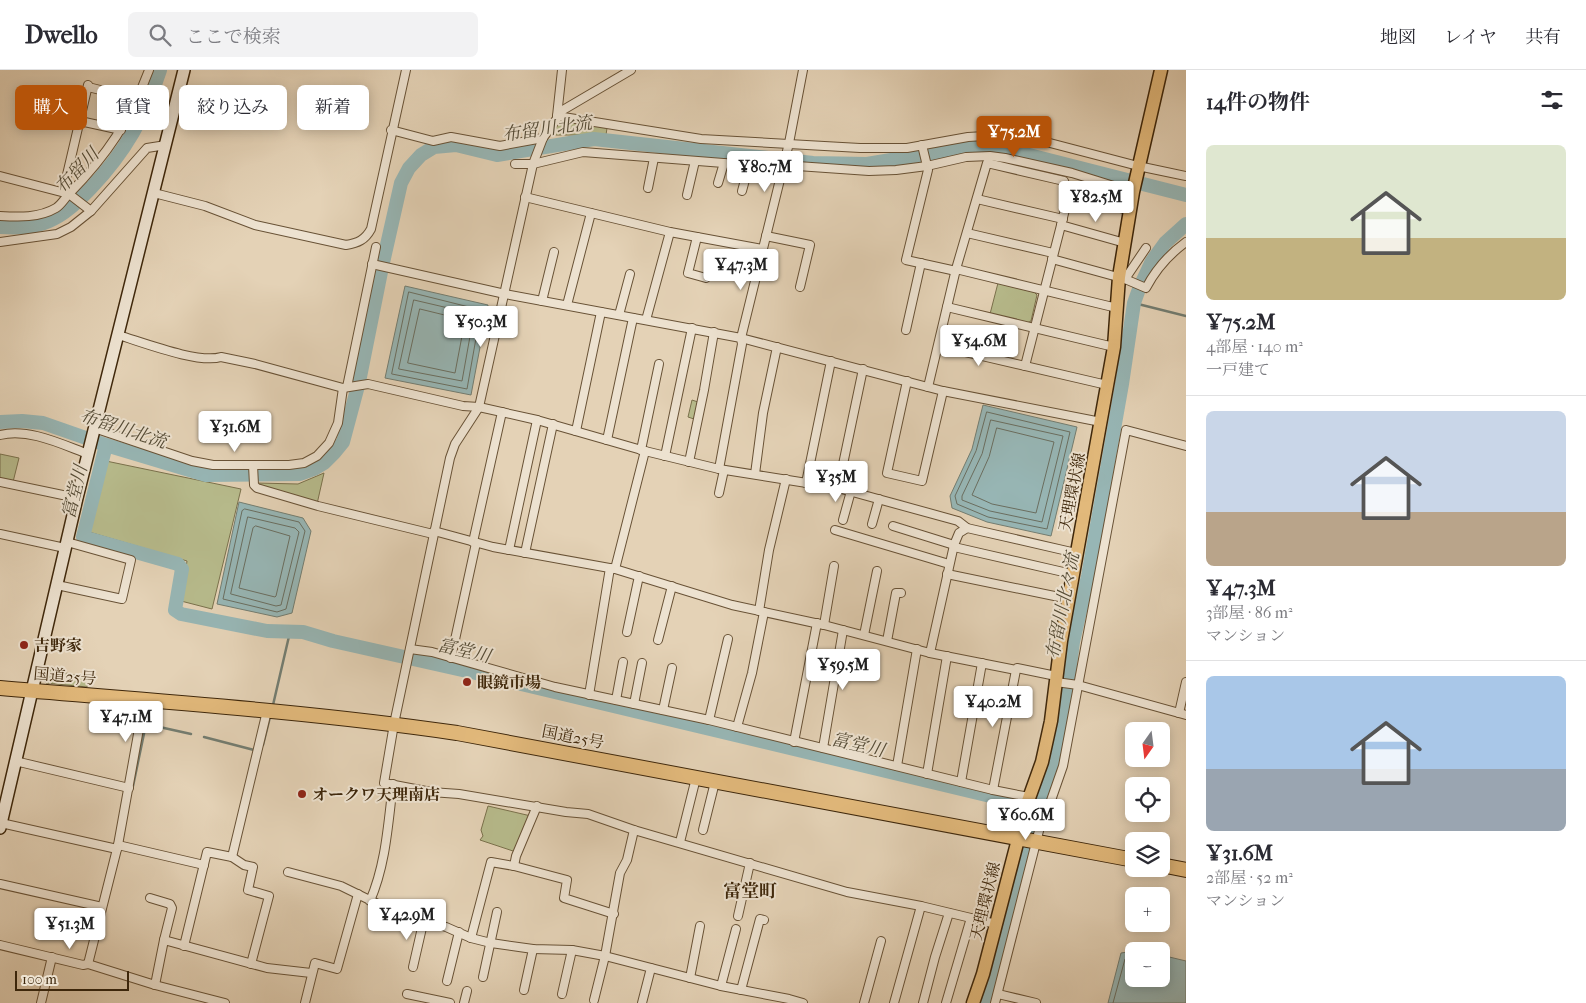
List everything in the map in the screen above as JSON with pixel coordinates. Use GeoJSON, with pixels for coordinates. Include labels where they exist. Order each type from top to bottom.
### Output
{"type":"FeatureCollection","features":[{"type":"Feature","properties":{"kind":"highway","name":"国道25号"},"geometry":{"type":"LineString","coordinates":[[0,688],[394,724],[466,735],[1125,858]]}},
{"type":"Feature","properties":{"kind":"highway"},"geometry":{"type":"LineString","coordinates":[[1170,867],[1186,870]]}},
{"type":"Feature","properties":{"kind":"main road","name":"天理環状線"},"geometry":{"type":"LineString","coordinates":[[973,1003],[996,924],[1028,841],[1027,802],[1042,762],[1052,721],[1072,574],[1114,347],[1117,308],[1124,279],[1125,243],[1138,168],[1161,70]]}},
{"type":"Feature","properties":{"kind":"street"},"geometry":{"type":"LineString","coordinates":[[143,85],[149,70]]}},
{"type":"Feature","properties":{"kind":"street"},"geometry":{"type":"LineString","coordinates":[[184,70],[77,498],[1,820],[204,865]]}},
{"type":"Feature","properties":{"kind":"street"},"geometry":{"type":"LineString","coordinates":[[154,193],[205,206],[255,225],[346,244],[354,244],[367,236],[371,229],[391,130],[406,70]]}},
{"type":"Feature","properties":{"kind":"street"},"geometry":{"type":"LineString","coordinates":[[557,116],[562,70]]}},
{"type":"Feature","properties":{"kind":"street"},"geometry":{"type":"LineString","coordinates":[[631,70],[562,110],[542,140],[534,161],[479,407],[455,444],[450,458],[394,724],[384,783],[431,792],[459,794],[588,814],[634,830],[847,892],[921,906],[996,924]]}},
{"type":"Feature","properties":{"kind":"street"},"geometry":{"type":"LineString","coordinates":[[719,493],[742,344],[741,338],[784,165],[803,70]]}},
{"type":"Feature","properties":{"kind":"street"},"geometry":{"type":"LineString","coordinates":[[87,90],[88,86],[97,88]]}},
{"type":"Feature","properties":{"kind":"street"},"geometry":{"type":"LineString","coordinates":[[557,116],[701,139],[891,149],[922,146],[968,137],[1001,135],[1027,138],[1138,168],[1186,176]]}},
{"type":"Feature","properties":{"kind":"street"},"geometry":{"type":"LineString","coordinates":[[68,194],[79,130]]}},
{"type":"Feature","properties":{"kind":"street"},"geometry":{"type":"LineString","coordinates":[[0,216],[26,217],[42,214],[57,207],[102,159],[121,130]]}},
{"type":"Feature","properties":{"kind":"street"},"geometry":{"type":"LineString","coordinates":[[391,130],[433,141],[451,137],[500,146],[542,140]]}},
{"type":"Feature","properties":{"kind":"street"},"geometry":{"type":"LineString","coordinates":[[0,242],[57,234],[71,226],[90,209],[148,148],[166,144]]}},
{"type":"Feature","properties":{"kind":"street"},"geometry":{"type":"LineString","coordinates":[[922,146],[928,170],[906,260],[1117,308]]}},
{"type":"Feature","properties":{"kind":"street"},"geometry":{"type":"LineString","coordinates":[[515,164],[583,152],[749,165],[784,165],[869,171],[896,170],[966,157],[990,156],[1005,158],[1134,190]]}},
{"type":"Feature","properties":{"kind":"street"},"geometry":{"type":"LineString","coordinates":[[648,188],[654,158]]}},
{"type":"Feature","properties":{"kind":"street"},"geometry":{"type":"LineString","coordinates":[[687,195],[695,161]]}},
{"type":"Feature","properties":{"kind":"street"},"geometry":{"type":"LineString","coordinates":[[718,183],[724,163]]}},
{"type":"Feature","properties":{"kind":"street"},"geometry":{"type":"LineString","coordinates":[[928,387],[956,270],[987,163],[1064,181],[1070,194],[1025,366]]}},
{"type":"Feature","properties":{"kind":"street"},"geometry":{"type":"LineString","coordinates":[[742,191],[749,165]]}},
{"type":"Feature","properties":{"kind":"street"},"geometry":{"type":"LineString","coordinates":[[0,176],[68,194],[90,209]]}},
{"type":"Feature","properties":{"kind":"street"},"geometry":{"type":"LineString","coordinates":[[1070,194],[1131,211]]}},
{"type":"Feature","properties":{"kind":"street"},"geometry":{"type":"LineString","coordinates":[[525,197],[670,232],[762,249]]}},
{"type":"Feature","properties":{"kind":"street"},"geometry":{"type":"LineString","coordinates":[[977,199],[1062,222],[1125,243]]}},
{"type":"Feature","properties":{"kind":"street"},"geometry":{"type":"LineString","coordinates":[[567,306],[591,213]]}},
{"type":"Feature","properties":{"kind":"street"},"geometry":{"type":"LineString","coordinates":[[646,320],[670,232]]}},
{"type":"Feature","properties":{"kind":"street"},"geometry":{"type":"LineString","coordinates":[[967,233],[1053,256],[1146,288],[1154,271],[1171,253],[1186,242]]}},
{"type":"Feature","properties":{"kind":"street"},"geometry":{"type":"LineString","coordinates":[[766,236],[810,245],[800,287]]}},
{"type":"Feature","properties":{"kind":"street"},"geometry":{"type":"LineString","coordinates":[[698,237],[688,273],[706,278]]}},
{"type":"Feature","properties":{"kind":"street"},"geometry":{"type":"LineString","coordinates":[[94,430],[192,461],[213,465],[289,465],[304,463],[317,456],[329,443],[338,423],[376,247]]}},
{"type":"Feature","properties":{"kind":"street"},"geometry":{"type":"LineString","coordinates":[[1124,279],[1146,248]]}},
{"type":"Feature","properties":{"kind":"street"},"geometry":{"type":"LineString","coordinates":[[542,301],[554,252]]}},
{"type":"Feature","properties":{"kind":"street"},"geometry":{"type":"LineString","coordinates":[[372,264],[505,294],[714,332],[943,391],[1101,422]]}},
{"type":"Feature","properties":{"kind":"street"},"geometry":{"type":"LineString","coordinates":[[906,330],[922,264]]}},
{"type":"Feature","properties":{"kind":"street"},"geometry":{"type":"LineString","coordinates":[[619,315],[630,274]]}},
{"type":"Feature","properties":{"kind":"street"},"geometry":{"type":"LineString","coordinates":[[947,307],[1114,347]]}},
{"type":"Feature","properties":{"kind":"street"},"geometry":{"type":"LineString","coordinates":[[576,431],[601,312]]}},
{"type":"Feature","properties":{"kind":"street"},"geometry":{"type":"LineString","coordinates":[[607,440],[633,318]]}},
{"type":"Feature","properties":{"kind":"street"},"geometry":{"type":"LineString","coordinates":[[665,456],[692,328]]}},
{"type":"Feature","properties":{"kind":"street"},"geometry":{"type":"LineString","coordinates":[[689,462],[714,332]]}},
{"type":"Feature","properties":{"kind":"street"},"geometry":{"type":"LineString","coordinates":[[118,335],[196,357],[221,357],[346,387],[366,386],[368,384],[463,406],[502,412],[553,424],[689,462],[838,488],[958,521],[967,528],[1076,553]]}},
{"type":"Feature","properties":{"kind":"street"},"geometry":{"type":"LineString","coordinates":[[939,346],[1107,385]]}},
{"type":"Feature","properties":{"kind":"street"},"geometry":{"type":"LineString","coordinates":[[755,474],[763,413],[777,347]]}},
{"type":"Feature","properties":{"kind":"street"},"geometry":{"type":"LineString","coordinates":[[806,482],[831,361]]}},
{"type":"Feature","properties":{"kind":"street"},"geometry":{"type":"LineString","coordinates":[[589,695],[612,569],[643,450],[648,408],[660,368]]}},
{"type":"Feature","properties":{"kind":"street"},"geometry":{"type":"LineString","coordinates":[[838,488],[863,369]]}},
{"type":"Feature","properties":{"kind":"street"},"geometry":{"type":"LineString","coordinates":[[907,381],[887,473],[922,481],[943,391]]}},
{"type":"Feature","properties":{"kind":"street"},"geometry":{"type":"LineString","coordinates":[[648,408],[657,410]]}},
{"type":"Feature","properties":{"kind":"street"},"geometry":{"type":"LineString","coordinates":[[451,658],[475,542],[485,482],[502,412]]}},
{"type":"Feature","properties":{"kind":"street"},"geometry":{"type":"LineString","coordinates":[[509,550],[537,420]]}},
{"type":"Feature","properties":{"kind":"street"},"geometry":{"type":"LineString","coordinates":[[525,553],[553,424]]}},
{"type":"Feature","properties":{"kind":"street"},"geometry":{"type":"LineString","coordinates":[[995,1003],[1028,841],[1048,809],[1062,766],[1126,430],[1186,446]]}},
{"type":"Feature","properties":{"kind":"street"},"geometry":{"type":"LineString","coordinates":[[0,435],[12,432],[28,434],[89,452]]}},
{"type":"Feature","properties":{"kind":"street"},"geometry":{"type":"LineString","coordinates":[[254,465],[254,485],[257,488],[318,506],[509,550],[612,569],[732,605],[820,624],[930,653],[1016,670],[1017,668],[1057,681],[1182,714],[1186,682]]}},
{"type":"Feature","properties":{"kind":"street"},"geometry":{"type":"LineString","coordinates":[[737,727],[752,673],[769,550],[786,479]]}},
{"type":"Feature","properties":{"kind":"street"},"geometry":{"type":"LineString","coordinates":[[0,482],[77,498]]}},
{"type":"Feature","properties":{"kind":"street"},"geometry":{"type":"LineString","coordinates":[[843,520],[851,492]]}},
{"type":"Feature","properties":{"kind":"street"},"geometry":{"type":"LineString","coordinates":[[872,524],[879,499]]}},
{"type":"Feature","properties":{"kind":"street"},"geometry":{"type":"LineString","coordinates":[[893,526],[954,546],[1072,574]]}},
{"type":"Feature","properties":{"kind":"street"},"geometry":{"type":"LineString","coordinates":[[930,653],[954,546],[959,533],[967,528]]}},
{"type":"Feature","properties":{"kind":"street"},"geometry":{"type":"LineString","coordinates":[[835,530],[949,564]]}},
{"type":"Feature","properties":{"kind":"street"},"geometry":{"type":"LineString","coordinates":[[0,534],[66,545],[131,560],[122,599],[57,585]]}},
{"type":"Feature","properties":{"kind":"street"},"geometry":{"type":"LineString","coordinates":[[794,742],[834,566]]}},
{"type":"Feature","properties":{"kind":"street"},"geometry":{"type":"LineString","coordinates":[[864,635],[877,571]]}},
{"type":"Feature","properties":{"kind":"street"},"geometry":{"type":"LineString","coordinates":[[947,574],[1068,599]]}},
{"type":"Feature","properties":{"kind":"street"},"geometry":{"type":"LineString","coordinates":[[628,632],[639,576]]}},
{"type":"Feature","properties":{"kind":"street"},"geometry":{"type":"LineString","coordinates":[[658,640],[672,586]]}},
{"type":"Feature","properties":{"kind":"street"},"geometry":{"type":"LineString","coordinates":[[887,641],[896,592],[901,594]]}},
{"type":"Feature","properties":{"kind":"street"},"geometry":{"type":"LineString","coordinates":[[823,748],[844,630]]}},
{"type":"Feature","properties":{"kind":"street"},"geometry":{"type":"LineString","coordinates":[[709,720],[728,639]]}},
{"type":"Feature","properties":{"kind":"street"},"geometry":{"type":"LineString","coordinates":[[897,766],[917,649]]}},
{"type":"Feature","properties":{"kind":"street"},"geometry":{"type":"LineString","coordinates":[[409,654],[432,652],[589,695],[709,720],[993,790],[1027,802]]}},
{"type":"Feature","properties":{"kind":"street"},"geometry":{"type":"LineString","coordinates":[[927,774],[947,656]]}},
{"type":"Feature","properties":{"kind":"street"},"geometry":{"type":"LineString","coordinates":[[616,700],[623,662]]}},
{"type":"Feature","properties":{"kind":"street"},"geometry":{"type":"LineString","coordinates":[[634,704],[642,663]]}},
{"type":"Feature","properties":{"kind":"street"},"geometry":{"type":"LineString","coordinates":[[961,782],[982,663]]}},
{"type":"Feature","properties":{"kind":"street"},"geometry":{"type":"LineString","coordinates":[[663,710],[672,668]]}},
{"type":"Feature","properties":{"kind":"street"},"geometry":{"type":"LineString","coordinates":[[993,790],[1016,670]]}},
{"type":"Feature","properties":{"kind":"street"},"geometry":{"type":"LineString","coordinates":[[88,964],[118,847],[144,701]]}},
{"type":"Feature","properties":{"kind":"street"},"geometry":{"type":"LineString","coordinates":[[232,857],[268,711]]}},
{"type":"Feature","properties":{"kind":"street"},"geometry":{"type":"LineString","coordinates":[[16,762],[129,788]]}},
{"type":"Feature","properties":{"kind":"street"},"geometry":{"type":"LineString","coordinates":[[680,842],[696,778]]}},
{"type":"Feature","properties":{"kind":"street"},"geometry":{"type":"LineString","coordinates":[[703,830],[715,782]]}},
{"type":"Feature","properties":{"kind":"street"},"geometry":{"type":"LineString","coordinates":[[370,901],[380,874],[393,784]]}},
{"type":"Feature","properties":{"kind":"street"},"geometry":{"type":"LineString","coordinates":[[514,866],[516,856],[536,806]]}},
{"type":"Feature","properties":{"kind":"street"},"geometry":{"type":"LineString","coordinates":[[594,1000],[614,914],[620,873],[627,860],[634,830]]}},
{"type":"Feature","properties":{"kind":"street"},"geometry":{"type":"LineString","coordinates":[[184,946],[207,852],[232,857],[244,865],[253,867],[248,890],[269,896],[251,964]]}},
{"type":"Feature","properties":{"kind":"street"},"geometry":{"type":"LineString","coordinates":[[471,938],[491,862],[567,880],[564,898],[614,914]]}},
{"type":"Feature","properties":{"kind":"street"},"geometry":{"type":"LineString","coordinates":[[738,916],[750,863]]}},
{"type":"Feature","properties":{"kind":"street"},"geometry":{"type":"LineString","coordinates":[[288,872],[341,886],[370,901],[424,919],[471,938],[490,943],[533,949],[572,950],[605,956],[721,986],[803,1003]]}},
{"type":"Feature","properties":{"kind":"street"},"geometry":{"type":"LineString","coordinates":[[0,884],[102,907]]}},
{"type":"Feature","properties":{"kind":"street"},"geometry":{"type":"LineString","coordinates":[[305,1003],[315,963],[337,969],[358,894]]}},
{"type":"Feature","properties":{"kind":"street"},"geometry":{"type":"LineString","coordinates":[[150,898],[170,904],[172,908],[155,985]]}},
{"type":"Feature","properties":{"kind":"street"},"geometry":{"type":"LineString","coordinates":[[894,1003],[921,906]]}},
{"type":"Feature","properties":{"kind":"street"},"geometry":{"type":"LineString","coordinates":[[484,977],[497,912]]}},
{"type":"Feature","properties":{"kind":"street"},"geometry":{"type":"LineString","coordinates":[[923,1003],[949,913]]}},
{"type":"Feature","properties":{"kind":"street"},"geometry":{"type":"LineString","coordinates":[[946,1003],[971,918]]}},
{"type":"Feature","properties":{"kind":"street"},"geometry":{"type":"LineString","coordinates":[[413,967],[424,919]]}},
{"type":"Feature","properties":{"kind":"street"},"geometry":{"type":"LineString","coordinates":[[741,990],[760,919],[764,920]]}},
{"type":"Feature","properties":{"kind":"street"},"geometry":{"type":"LineString","coordinates":[[690,978],[700,926]]}},
{"type":"Feature","properties":{"kind":"street"},"geometry":{"type":"LineString","coordinates":[[721,986],[736,929]]}},
{"type":"Feature","properties":{"kind":"street"},"geometry":{"type":"LineString","coordinates":[[447,981],[459,932]]}},
{"type":"Feature","properties":{"kind":"street"},"geometry":{"type":"LineString","coordinates":[[164,940],[267,968],[311,973]]}},
{"type":"Feature","properties":{"kind":"street"},"geometry":{"type":"LineString","coordinates":[[864,1003],[881,941]]}},
{"type":"Feature","properties":{"kind":"street"},"geometry":{"type":"LineString","coordinates":[[0,945],[83,965],[88,964],[155,985],[225,1003]]}},
{"type":"Feature","properties":{"kind":"street"},"geometry":{"type":"LineString","coordinates":[[524,990],[533,949]]}},
{"type":"Feature","properties":{"kind":"street"},"geometry":{"type":"LineString","coordinates":[[562,994],[572,950]]}},
{"type":"Feature","properties":{"kind":"street"},"geometry":{"type":"LineString","coordinates":[[41,1003],[52,957]]}},
{"type":"Feature","properties":{"kind":"street"},"geometry":{"type":"LineString","coordinates":[[642,1003],[651,968]]}},
{"type":"Feature","properties":{"kind":"street"},"geometry":{"type":"LineString","coordinates":[[464,1003],[467,991]]}},
{"type":"Feature","properties":{"kind":"street"},"geometry":{"type":"LineString","coordinates":[[406,994],[450,1003]]}},
{"type":"Feature","properties":{"kind":"street"},"geometry":{"type":"LineString","coordinates":[[998,994],[1036,1003]]}},
{"type":"Feature","properties":{"kind":"green space"},"geometry":{"type":"Polygon","coordinates":[[[559,120],[607,128],[606,135],[552,135],[550,133],[559,120]]]}},
{"type":"Feature","properties":{"kind":"green space"},"geometry":{"type":"Polygon","coordinates":[[[998,283],[1034,292],[1037,295],[1031,321],[1027,323],[990,314],[998,283]]]}},
{"type":"Feature","properties":{"kind":"green space"},"geometry":{"type":"Polygon","coordinates":[[[692,400],[698,402],[694,419],[688,417],[692,400]]]}},
{"type":"Feature","properties":{"kind":"green space"},"geometry":{"type":"Polygon","coordinates":[[[0,454],[19,458],[13,482],[0,479],[0,454]]]}},
{"type":"Feature","properties":{"kind":"green space"},"geometry":{"type":"Polygon","coordinates":[[[106,461],[241,489],[212,609],[181,601],[187,561],[89,532],[106,461]]]}},
{"type":"Feature","properties":{"kind":"green space"},"geometry":{"type":"Polygon","coordinates":[[[324,473],[317,504],[258,487],[257,483],[298,484],[324,473]]]}},
{"type":"Feature","properties":{"kind":"green space"},"geometry":{"type":"Polygon","coordinates":[[[47,669],[89,678],[87,687],[46,683],[44,680],[47,669]]]}},
{"type":"Feature","properties":{"kind":"green space"},"geometry":{"type":"Polygon","coordinates":[[[488,806],[531,816],[516,852],[480,840],[483,836],[481,830],[488,806]]]}},
{"type":"Feature","properties":{"kind":"water"},"geometry":{"type":"Polygon","coordinates":[[[405,286],[488,305],[471,395],[385,378],[405,286]]]}},
{"type":"Feature","properties":{"kind":"water"},"geometry":{"type":"Polygon","coordinates":[[[983,405],[1077,427],[1051,536],[987,522],[952,508],[950,496],[972,449],[983,405]]]}},
{"type":"Feature","properties":{"kind":"water"},"geometry":{"type":"Polygon","coordinates":[[[239,502],[303,518],[311,531],[292,613],[277,617],[217,604],[239,502]]]}},
{"type":"Feature","properties":{"kind":"water"},"geometry":{"type":"Polygon","coordinates":[[[1125,952],[1125,987],[1170,987],[1170,957],[1186,961],[1186,1003],[1108,1003],[1121,953],[1125,952]]]}},
{"type":"Feature","properties":{"kind":"waterway","name":"布留川"},"geometry":{"type":"LineString","coordinates":[[0,227],[37,225],[61,215],[72,207],[103,175],[133,133],[148,103],[160,70]]}},
{"type":"Feature","properties":{"kind":"waterway","name":"布留川北流"},"geometry":{"type":"LineString","coordinates":[[0,422],[22,421],[43,423],[106,445],[206,475],[300,474],[324,463],[343,442],[359,382],[401,183],[409,168],[421,155],[434,147],[456,145],[497,155],[594,139],[813,163],[867,164],[976,147],[1005,149],[1186,195]]}},
{"type":"Feature","properties":{"kind":"waterway","name":"布留川北々流"},"geometry":{"type":"LineString","coordinates":[[984,1003],[1037,807],[1052,770],[1062,729],[1073,642],[1088,576],[1122,384],[1134,303],[1152,261],[1165,243],[1186,224]]}},
{"type":"Feature","properties":{"kind":"waterway"},"geometry":{"type":"LineString","coordinates":[[1134,303],[1186,316]]}},
{"type":"Feature","properties":{"kind":"waterway","name":"富堂川"},"geometry":{"type":"LineString","coordinates":[[106,445],[83,537],[178,564],[182,569],[175,610],[181,614],[267,631],[303,632],[333,641],[480,674],[1037,807]]}},
{"type":"Feature","properties":{"kind":"waterway"},"geometry":{"type":"LineString","coordinates":[[273,705],[290,632]]}},
{"type":"Feature","properties":{"kind":"waterway"},"geometry":{"type":"LineString","coordinates":[[263,745],[270,717]]}},
{"type":"Feature","properties":{"kind":"waterway"},"geometry":{"type":"LineString","coordinates":[[133,786],[146,724],[191,734]]}},
{"type":"Feature","properties":{"kind":"waterway"},"geometry":{"type":"LineString","coordinates":[[204,737],[254,750]]}},
{"type":"Feature","properties":{"kind":"place","name":"吉野家"},"geometry":{"type":"Point","coordinates":[24,645]}},
{"type":"Feature","properties":{"kind":"place","name":"眼鏡市場"},"geometry":{"type":"Point","coordinates":[467,682]}},
{"type":"Feature","properties":{"kind":"place","name":"オークワ天理南店"},"geometry":{"type":"Point","coordinates":[302,794]}},
{"type":"Feature","properties":{"kind":"district","name":"富堂町"},"geometry":{"type":"Point","coordinates":[750,891]}}]}
